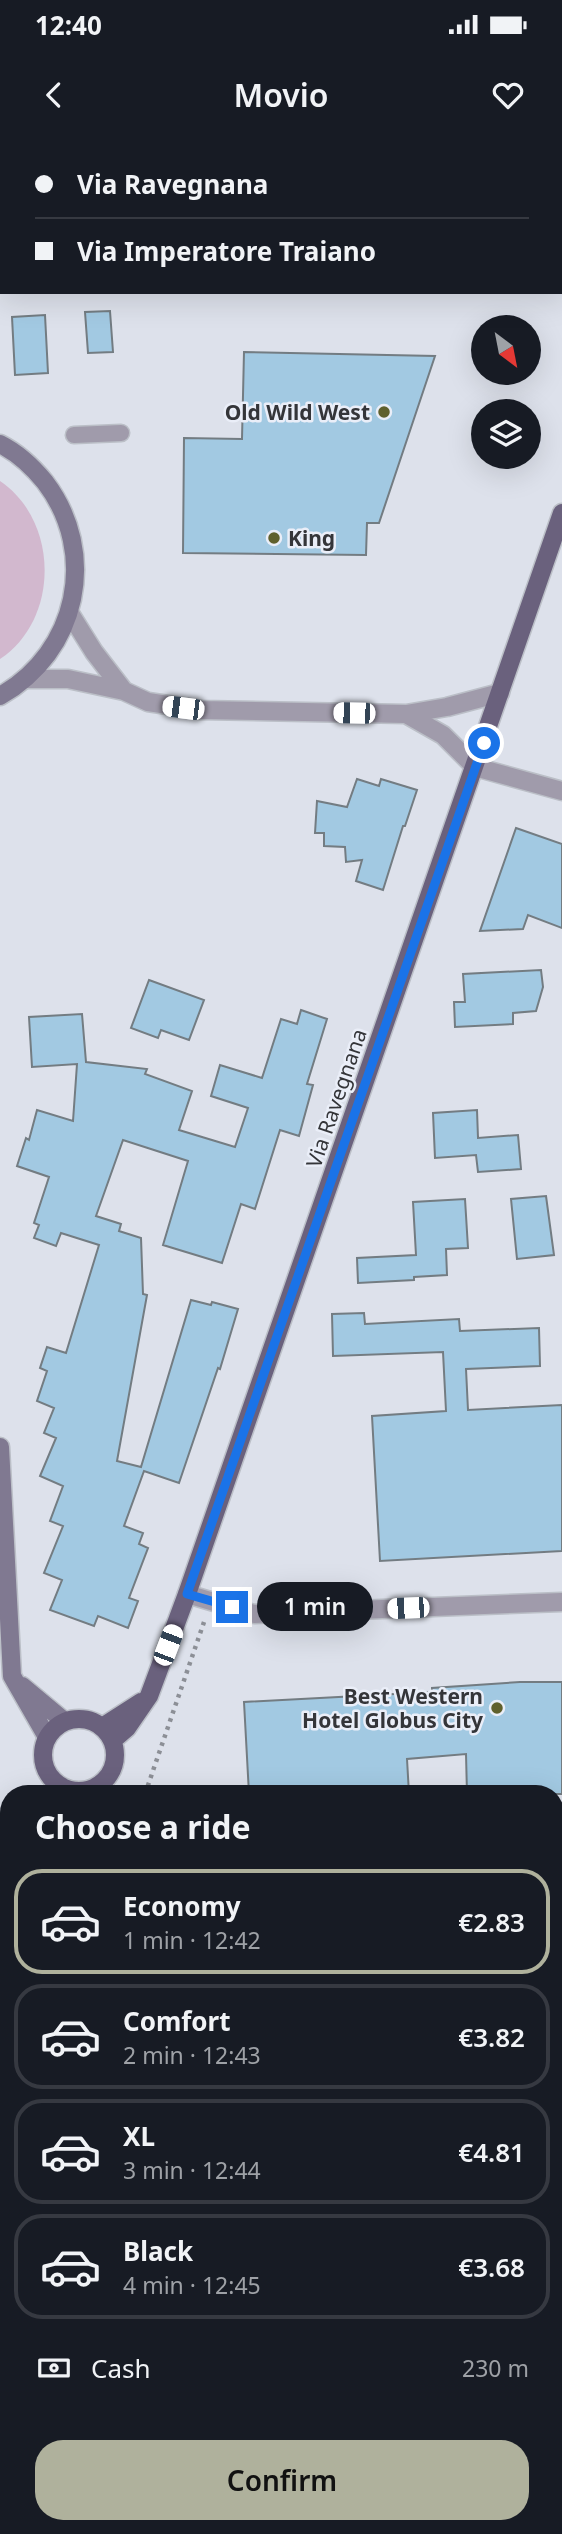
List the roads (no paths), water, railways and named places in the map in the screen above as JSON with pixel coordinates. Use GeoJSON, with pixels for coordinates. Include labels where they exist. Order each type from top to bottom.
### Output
{"type":"FeatureCollection","features":[{"type":"Feature","properties":{"kind":"main road","name":"Via Ravegnana"},"geometry":{"type":"LineString","coordinates":[[108,1734],[127,1728],[149,1696],[187,1594],[562,513]]}},
{"type":"Feature","properties":{"kind":"main road"},"geometry":{"type":"LineString","coordinates":[[57,1785],[46,1771],[43,1759],[47,1737],[54,1727],[64,1721],[84,1719],[108,1734],[115,1753],[113,1765],[98,1785]]}},
{"type":"Feature","properties":{"kind":"street"},"geometry":{"type":"LineString","coordinates":[[1,697],[25,679],[61,634],[75,586],[76,565],[74,543],[56,497],[36,470],[3,444]]}},
{"type":"Feature","properties":{"kind":"street"},"geometry":{"type":"LineString","coordinates":[[69,612],[94,652],[124,691]]}},
{"type":"Feature","properties":{"kind":"street"},"geometry":{"type":"LineString","coordinates":[[25,679],[68,679],[124,691],[148,702],[201,710],[406,714],[447,707],[500,693]]}},
{"type":"Feature","properties":{"kind":"street"},"geometry":{"type":"LineString","coordinates":[[406,714],[443,735],[475,767],[562,791]]}},
{"type":"Feature","properties":{"kind":"street"},"geometry":{"type":"LineString","coordinates":[[0,1447],[12,1676],[47,1737]]}},
{"type":"Feature","properties":{"kind":"street"},"geometry":{"type":"LineString","coordinates":[[187,1594],[254,1614],[562,1602]]}},
{"type":"Feature","properties":{"kind":"street"},"geometry":{"type":"LineString","coordinates":[[12,1676],[64,1721]]}},
{"type":"Feature","properties":{"kind":"lane"},"geometry":{"type":"LineString","coordinates":[[74,435],[121,433]]}},
{"type":"Feature","properties":{"kind":"place","name":"Old Wild West"},"geometry":{"type":"Point","coordinates":[384,412]}},
{"type":"Feature","properties":{"kind":"place","name":"King"},"geometry":{"type":"Point","coordinates":[274,538]}},
{"type":"Feature","properties":{"kind":"place","name":"Best Western Hotel Globus City"},"geometry":{"type":"Point","coordinates":[497,1708]}}]}
